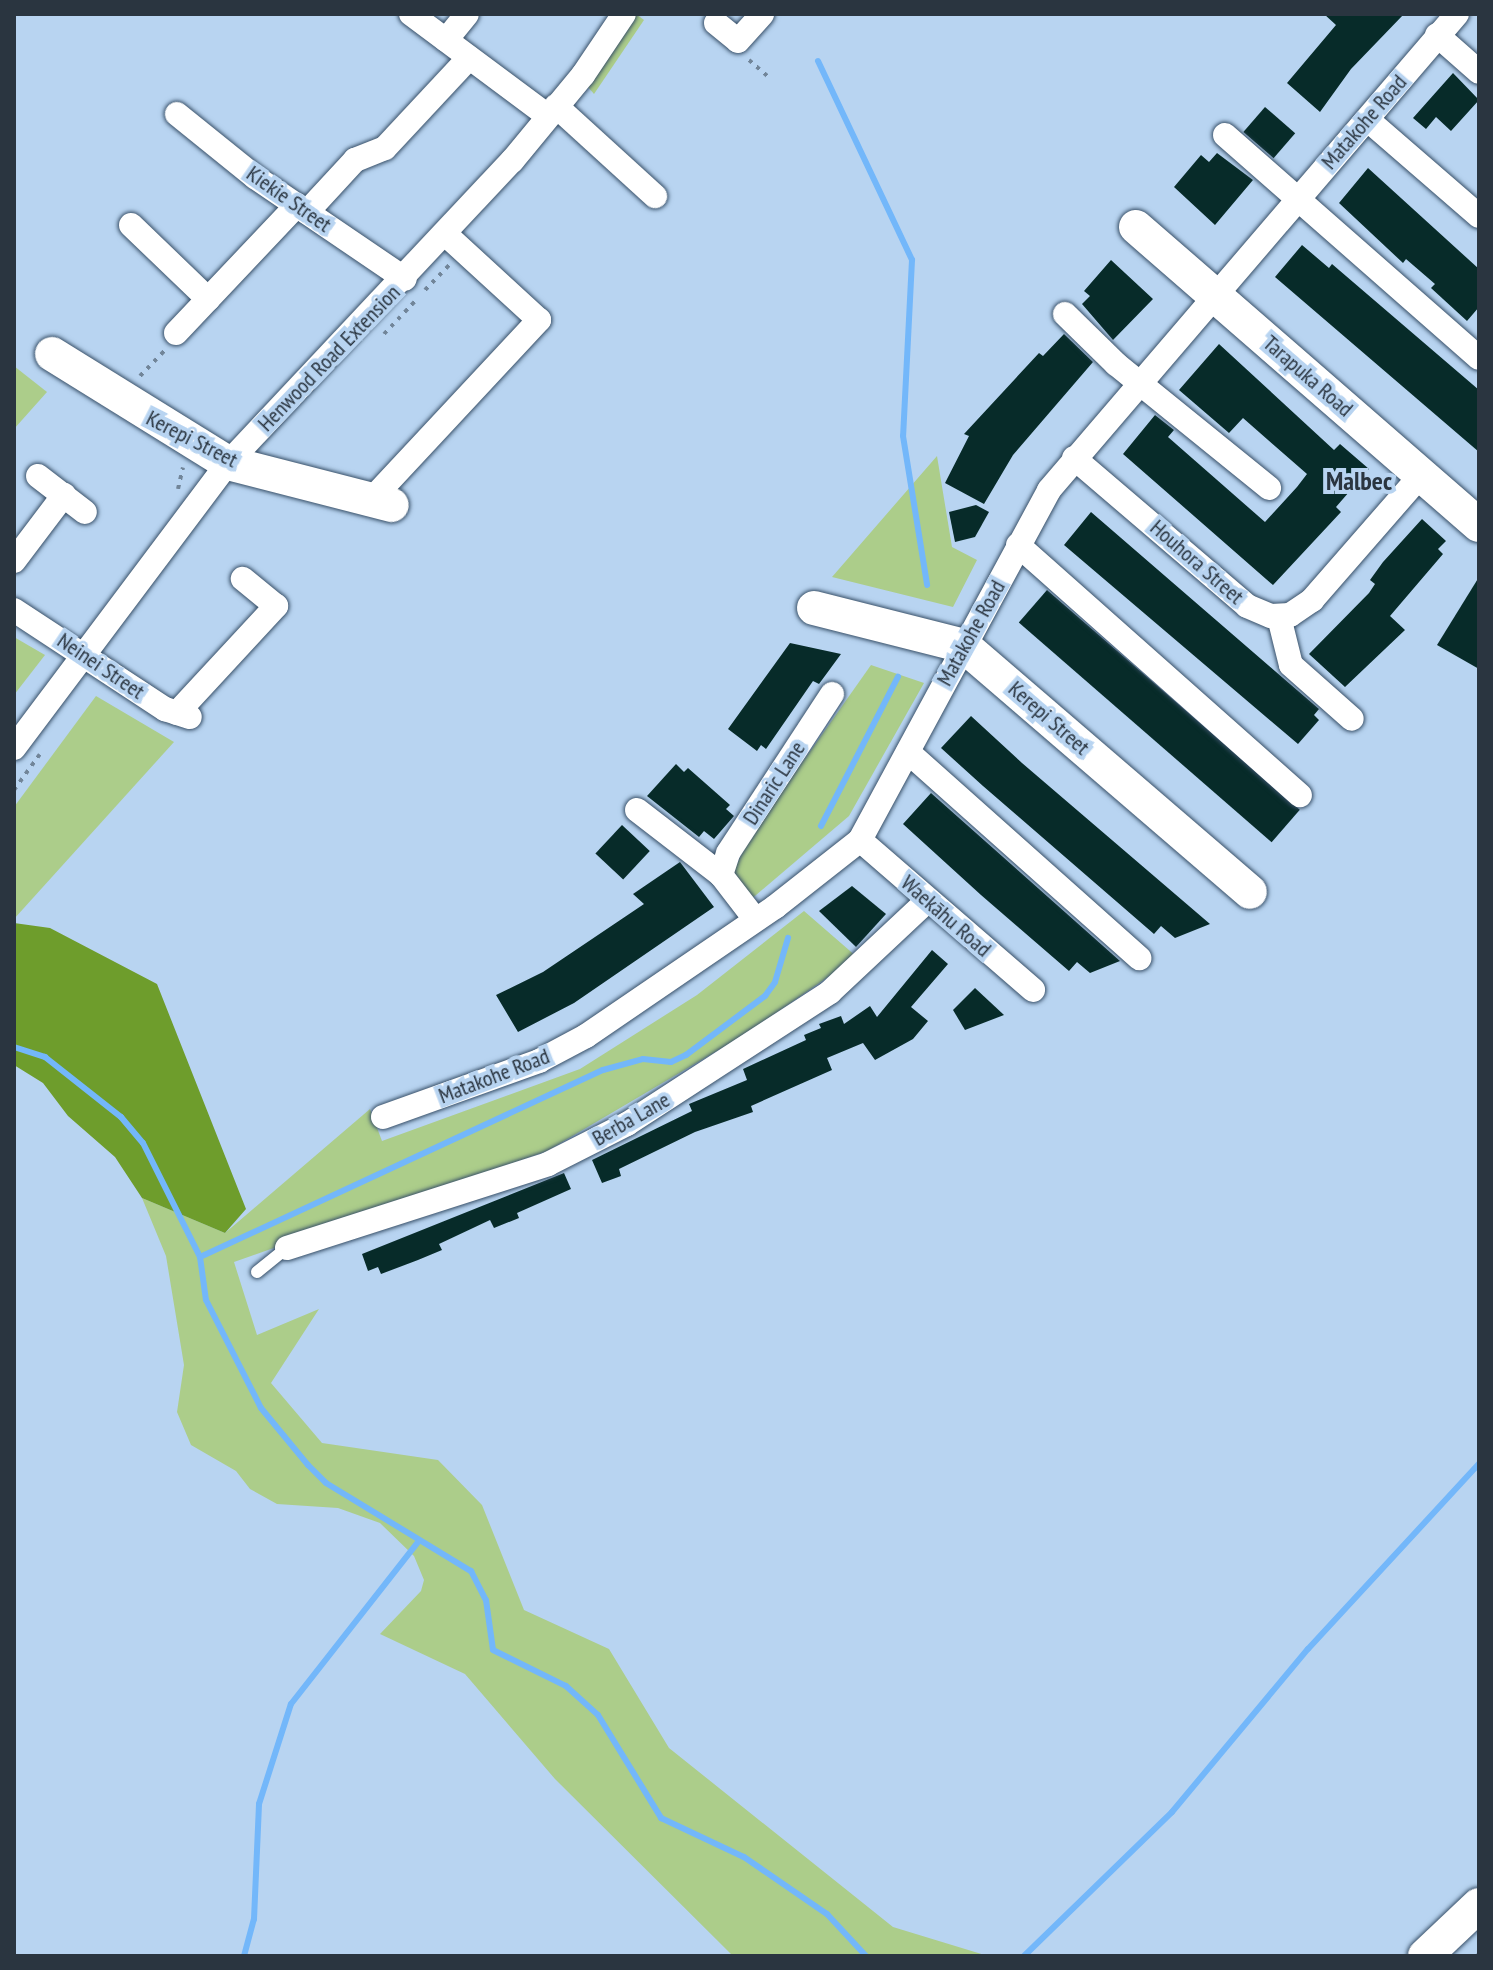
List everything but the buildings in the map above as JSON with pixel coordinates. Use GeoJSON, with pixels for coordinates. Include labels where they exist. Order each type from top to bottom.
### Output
{"type":"FeatureCollection","features":[{"type":"Feature","properties":{"kind":"street"},"geometry":{"type":"LineString","coordinates":[[411,14],[469,58],[552,111],[655,196]]}},
{"type":"Feature","properties":{"kind":"street"},"geometry":{"type":"LineString","coordinates":[[446,40],[467,14]]}},
{"type":"Feature","properties":{"kind":"street","name":"Henwood Road Extension"},"geometry":{"type":"LineString","coordinates":[[14,748],[228,463],[445,234],[552,111],[624,14]]}},
{"type":"Feature","properties":{"kind":"street"},"geometry":{"type":"LineString","coordinates":[[716,23],[738,41],[762,14]]}},
{"type":"Feature","properties":{"kind":"street","name":"Matakohe Road"},"geometry":{"type":"LineString","coordinates":[[383,1117],[539,1061],[586,1036],[755,919],[860,840],[1018,545],[1074,458],[1457,14]]}},
{"type":"Feature","properties":{"kind":"street"},"geometry":{"type":"LineString","coordinates":[[1437,35],[1479,72]]}},
{"type":"Feature","properties":{"kind":"street"},"geometry":{"type":"LineString","coordinates":[[176,333],[355,160],[385,148],[469,58]]}},
{"type":"Feature","properties":{"kind":"street","name":"Kiekie Street"},"geometry":{"type":"LineString","coordinates":[[177,114],[302,209],[405,279]]}},
{"type":"Feature","properties":{"kind":"street"},"geometry":{"type":"LineString","coordinates":[[1368,120],[1479,216]]}},
{"type":"Feature","properties":{"kind":"street"},"geometry":{"type":"LineString","coordinates":[[1225,135],[1479,358]]}},
{"type":"Feature","properties":{"kind":"street"},"geometry":{"type":"LineString","coordinates":[[131,225],[208,299]]}},
{"type":"Feature","properties":{"kind":"street","name":"Tarapuka Road"},"geometry":{"type":"LineString","coordinates":[[1136,227],[1479,525]]}},
{"type":"Feature","properties":{"kind":"street"},"geometry":{"type":"LineString","coordinates":[[382,502],[539,320],[445,234]]}},
{"type":"Feature","properties":{"kind":"street"},"geometry":{"type":"LineString","coordinates":[[1065,314],[1269,488]]}},
{"type":"Feature","properties":{"kind":"street","name":"Kerepi Street"},"geometry":{"type":"LineString","coordinates":[[52,354],[228,463],[382,502]]}},
{"type":"Feature","properties":{"kind":"street","name":"Houhora Street"},"geometry":{"type":"LineString","coordinates":[[1074,458],[1247,606],[1259,614],[1279,617]]}},
{"type":"Feature","properties":{"kind":"street"},"geometry":{"type":"LineString","coordinates":[[1352,719],[1291,665],[1279,617],[1312,600],[1421,475]]}},
{"type":"Feature","properties":{"kind":"street"},"geometry":{"type":"LineString","coordinates":[[38,476],[85,512]]}},
{"type":"Feature","properties":{"kind":"street"},"geometry":{"type":"LineString","coordinates":[[14,561],[64,495]]}},
{"type":"Feature","properties":{"kind":"street"},"geometry":{"type":"LineString","coordinates":[[1018,545],[1300,795]]}},
{"type":"Feature","properties":{"kind":"street","name":"Neinei Street"},"geometry":{"type":"LineString","coordinates":[[14,610],[183,715],[276,606],[243,579]]}},
{"type":"Feature","properties":{"kind":"street","name":"Kerepi Street"},"geometry":{"type":"LineString","coordinates":[[814,608],[964,646],[1250,892]]}},
{"type":"Feature","properties":{"kind":"street","name":"Dinaric Lane"},"geometry":{"type":"LineString","coordinates":[[721,875],[728,853],[832,694]]}},
{"type":"Feature","properties":{"kind":"street"},"geometry":{"type":"LineString","coordinates":[[908,752],[1139,958]]}},
{"type":"Feature","properties":{"kind":"street"},"geometry":{"type":"LineString","coordinates":[[637,810],[721,875],[755,919]]}},
{"type":"Feature","properties":{"kind":"street","name":"Waekāhu Road"},"geometry":{"type":"LineString","coordinates":[[860,840],[926,902],[1033,990]]}},
{"type":"Feature","properties":{"kind":"street","name":"Berba Lane"},"geometry":{"type":"LineString","coordinates":[[287,1248],[548,1164],[627,1124],[830,992],[926,902]]}},
{"type":"Feature","properties":{"kind":"street"},"geometry":{"type":"LineString","coordinates":[[1425,1956],[1479,1905]]}},
{"type":"Feature","properties":{"kind":"lane"},"geometry":{"type":"LineString","coordinates":[[257,1272],[287,1248]]}},
{"type":"Feature","properties":{"kind":"path"},"geometry":{"type":"LineString","coordinates":[[738,41],[771,79]]}},
{"type":"Feature","properties":{"kind":"path"},"geometry":{"type":"LineString","coordinates":[[374,344],[457,257]]}},
{"type":"Feature","properties":{"kind":"path"},"geometry":{"type":"LineString","coordinates":[[138,377],[176,333]]}},
{"type":"Feature","properties":{"kind":"path"},"geometry":{"type":"LineString","coordinates":[[171,499],[184,478],[178,461]]}},
{"type":"Feature","properties":{"kind":"green space"},"geometry":{"type":"Polygon","coordinates":[[[636,14],[644,20],[594,94],[588,87],[636,14]]]}},
{"type":"Feature","properties":{"kind":"green space"},"geometry":{"type":"Polygon","coordinates":[[[14,366],[47,392],[14,429],[14,366]]]}},
{"type":"Feature","properties":{"kind":"green space"},"geometry":{"type":"Polygon","coordinates":[[[937,456],[952,547],[977,560],[953,607],[832,577],[937,456]]]}},
{"type":"Feature","properties":{"kind":"green space"},"geometry":{"type":"Polygon","coordinates":[[[14,637],[45,655],[14,695],[14,637]]]}},
{"type":"Feature","properties":{"kind":"green space"},"geometry":{"type":"Polygon","coordinates":[[[871,665],[924,683],[849,816],[749,901],[733,873],[749,838],[871,665]]]}},
{"type":"Feature","properties":{"kind":"green space"},"geometry":{"type":"Polygon","coordinates":[[[96,696],[174,742],[14,919],[14,807],[96,696]]]}},
{"type":"Feature","properties":{"kind":"green space"},"geometry":{"type":"Polygon","coordinates":[[[804,911],[857,957],[744,1035],[547,1151],[234,1262],[257,1335],[319,1309],[271,1383],[322,1443],[438,1460],[482,1505],[524,1610],[609,1649],[669,1748],[893,1927],[988,1956],[733,1956],[555,1779],[465,1674],[380,1634],[421,1591],[424,1580],[414,1556],[380,1523],[338,1508],[277,1504],[250,1489],[236,1471],[191,1445],[177,1412],[184,1365],[166,1256],[142,1198],[225,1233],[370,1109],[382,1141],[580,1069],[697,995],[804,911]]]}},
{"type":"Feature","properties":{"kind":"green space"},"geometry":{"type":"Polygon","coordinates":[[[14,923],[50,928],[157,984],[246,1209],[225,1233],[142,1198],[115,1157],[68,1116],[43,1083],[14,1065],[14,923]]]}},
{"type":"Feature","properties":{"kind":"waterway"},"geometry":{"type":"LineString","coordinates":[[818,61],[912,260],[903,436],[927,585]]}},
{"type":"Feature","properties":{"kind":"waterway"},"geometry":{"type":"LineString","coordinates":[[821,826],[898,677]]}},
{"type":"Feature","properties":{"kind":"waterway"},"geometry":{"type":"LineString","coordinates":[[200,1257],[603,1070],[643,1059],[671,1062],[686,1055],[765,996],[775,982],[788,938]]}},
{"type":"Feature","properties":{"kind":"waterway"},"geometry":{"type":"LineString","coordinates":[[14,1047],[45,1057],[121,1117],[143,1143],[200,1257],[206,1300],[261,1408],[308,1465],[326,1483],[471,1571],[486,1600],[493,1650],[566,1686],[598,1715],[661,1818],[744,1857],[827,1914],[866,1956]]}},
{"type":"Feature","properties":{"kind":"waterway"},"geometry":{"type":"LineString","coordinates":[[1024,1956],[1172,1812],[1308,1649],[1479,1464]]}},
{"type":"Feature","properties":{"kind":"waterway"},"geometry":{"type":"LineString","coordinates":[[244,1956],[254,1919],[259,1804],[291,1704],[419,1541]]}},
{"type":"Feature","properties":{"kind":"district","name":"Malbec"},"geometry":{"type":"Point","coordinates":[1359,481]}}]}
